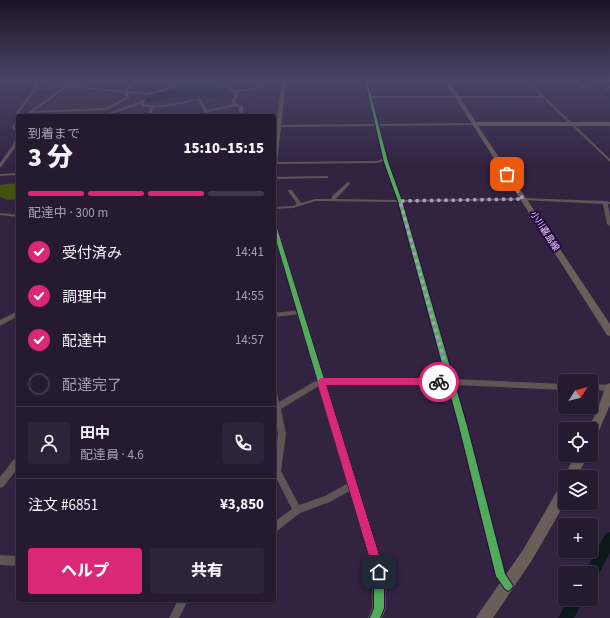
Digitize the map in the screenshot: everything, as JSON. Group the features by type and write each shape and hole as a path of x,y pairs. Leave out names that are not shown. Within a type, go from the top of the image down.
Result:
{"main road":[{"name":"小川嘉島線","path":"464,109 610,332"},
{"path":"474,124 610,124"},
{"path":"598,422 610,388"},
{"path":"484,618 508,586 558,501"}],"street":[{"path":"28,114 34,109"},
{"path":"30,112 109,109"},
{"path":"109,114 123,109"},
{"path":"206,111 217,109"},
{"path":"276,136 279,109"},
{"path":"374,109 385,157 400,201 450,382 501,576 508,586"},
{"path":"556,109 610,161"},
{"path":"277,123 377,125 474,124"},
{"path":"0,166 16,145"},
{"path":"276,163 377,162 383,160 385,157"},
{"path":"0,175 16,174"},
{"path":"276,178 328,177"},
{"path":"333,200 348,183"},
{"path":"290,190 300,204"},
{"path":"276,208 293,207 315,200 400,201 523,199 607,202 609,224"},
{"path":"1,216 16,216"},
{"path":"276,231 379,572 379,608 376,618"},
{"path":"276,315 300,312"},
{"path":"0,323 16,314"},
{"path":"297,510 277,471 282,434 276,408 321,382 450,382 558,387"},
{"path":"598,387 610,388"},
{"path":"0,484 16,464"},
{"path":"276,526 297,510 327,498 352,485"},
{"path":"0,560 16,561"},
{"path":"174,618 182,602"}],"green space":[{"path":"16,183 16,199 8,200 0,197 0,185"}],"waterway":[{"path":"595,566 610,539"},
{"path":"566,618 573,606"}],"cycle path":[{"path":"373,109 386,162 400,201 463,426 501,576 508,586"},
{"path":"276,232 379,572 379,608 375,618"}],"way so far":[{"path":"439,382 450,382 400,201 523,199 507,174"}],"route":[{"path":"379,572 321,382 439,382"}]}
